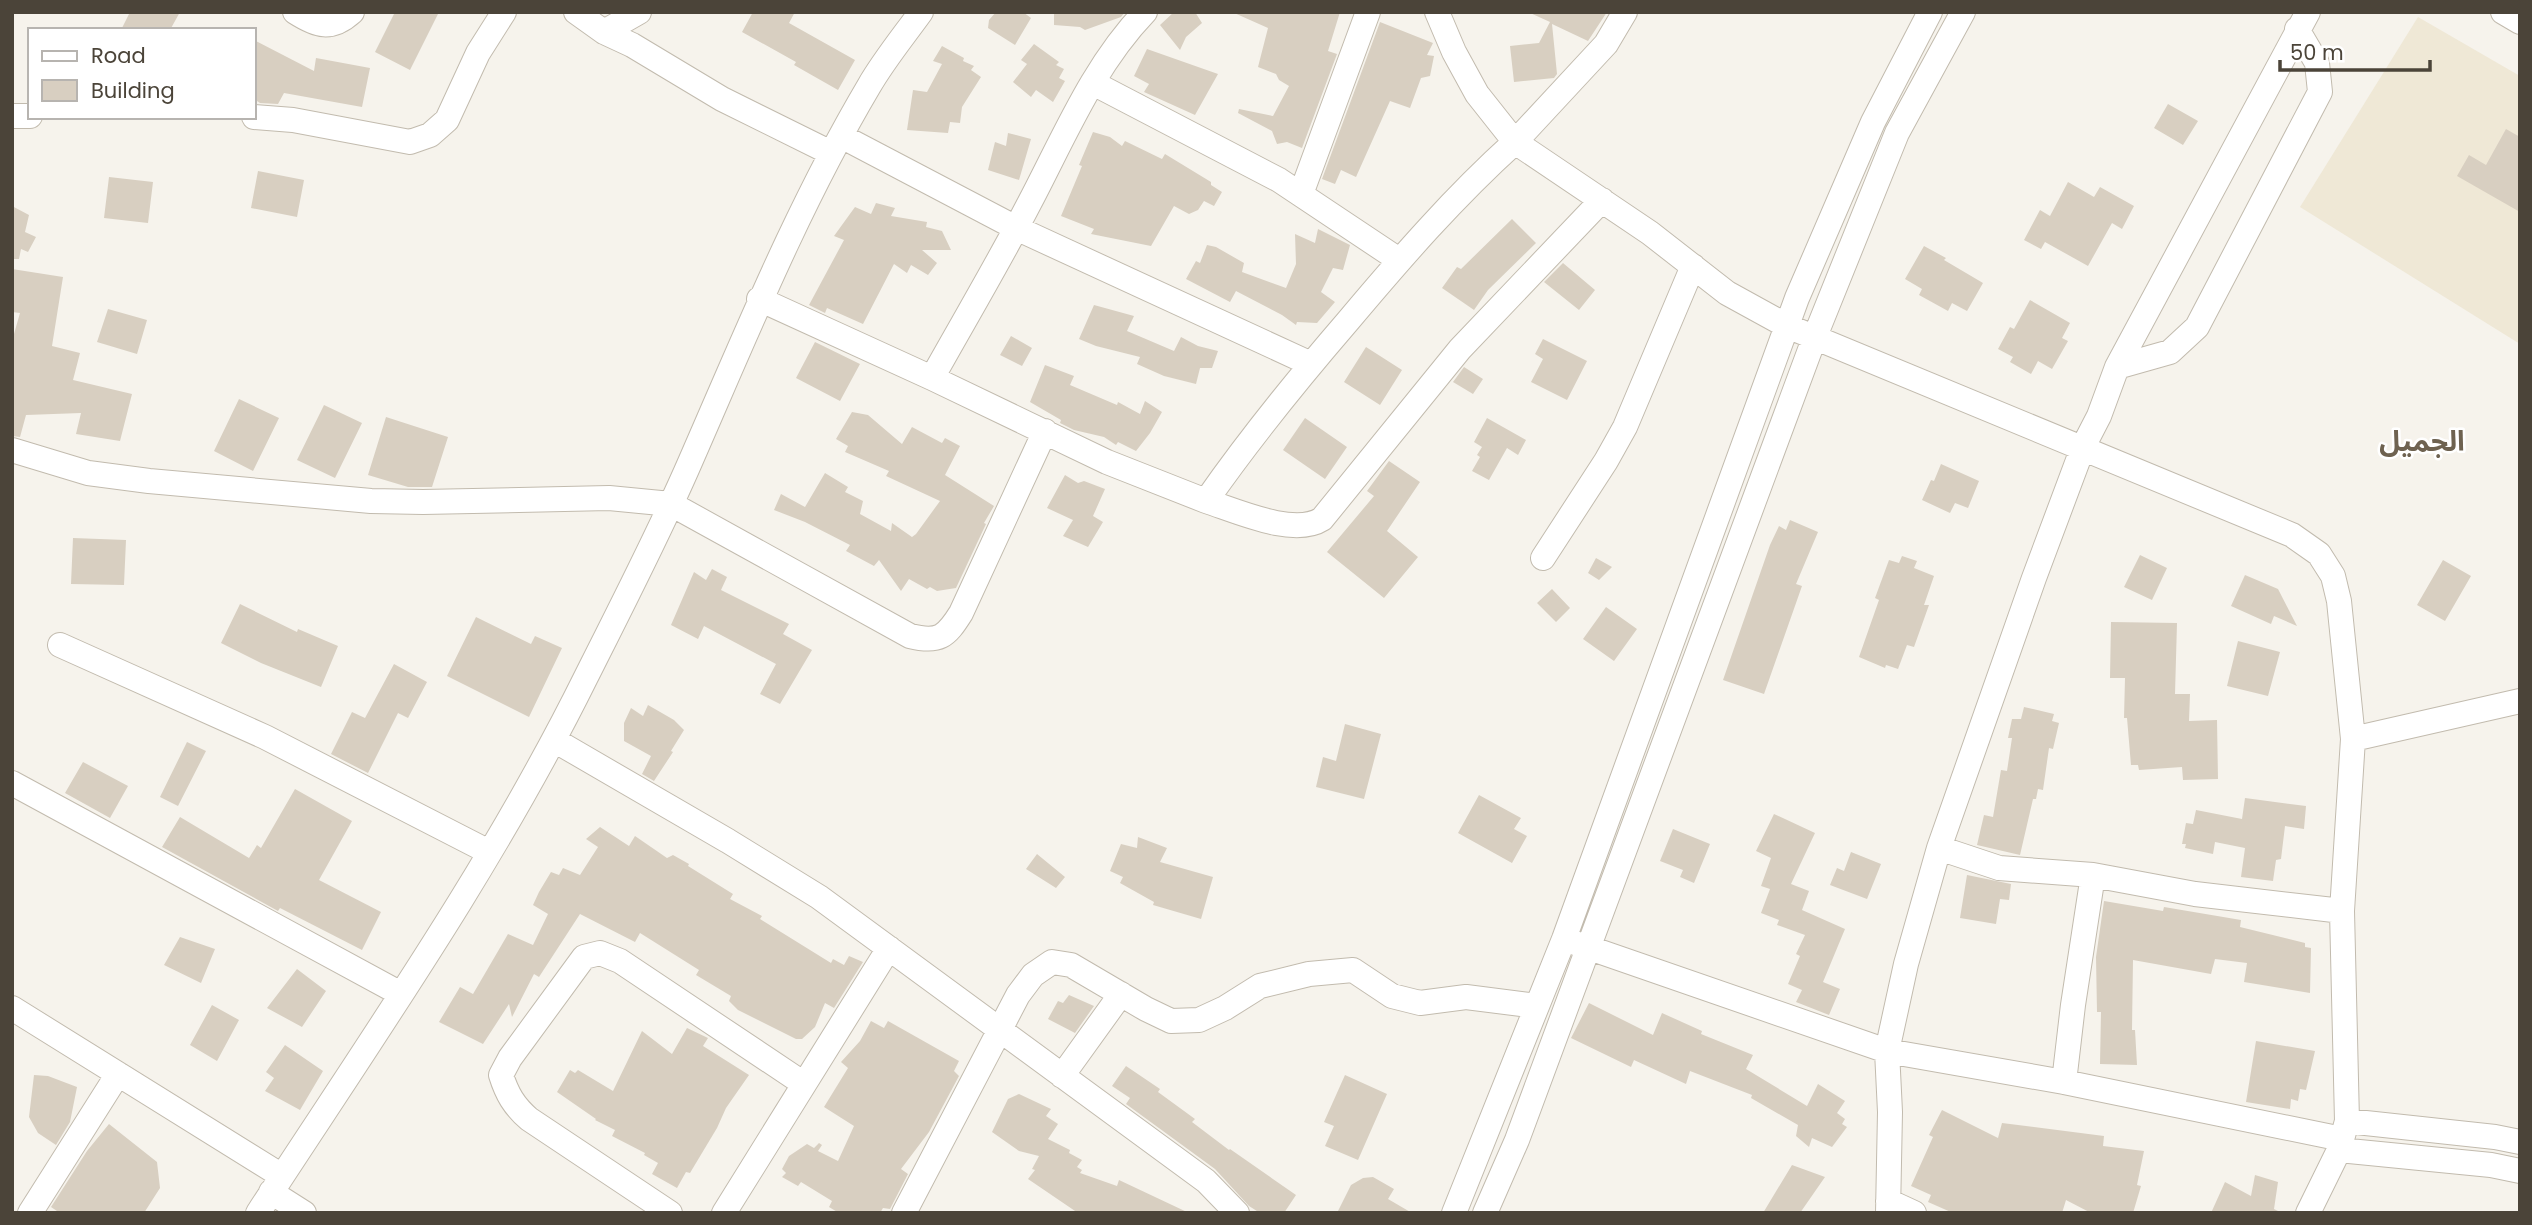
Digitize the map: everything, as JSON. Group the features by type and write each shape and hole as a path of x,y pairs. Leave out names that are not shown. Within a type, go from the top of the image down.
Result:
{"street":[{"path":"295,12 305,19 325,26 341,22 352,12"},
{"path":"256,117 293,120 410,142 430,135 447,120 478,53 504,12"},
{"path":"576,12 604,32 632,45 722,99 836,145 1311,364"},
{"path":"604,32 639,12"},
{"path":"270,1194 401,994 489,852 554,740 671,504 759,299 836,145 872,82 920,12"},
{"path":"932,378 1093,83 1121,40 1145,12"},
{"path":"1301,194 1368,12"},
{"path":"1437,12 1454,52 1477,94 1515,142 1650,233 1727,293 1814,339 2083,447 2292,535 2319,554 2333,576 2339,601 2353,739 2342,911 2343,1137 2308,1213"},
{"path":"1206,501 1234,461 1311,364 1399,260 1465,188 1515,142 1606,44 1625,12"},
{"path":"1454,1213 1564,939 1787,326 1873,122 1930,12"},
{"path":"1485,1213 1517,1140 1590,948 1814,339 1897,132 1963,12"},
{"path":"2503,12 2520,22"},
{"path":"1914,1213 1888,1207 1890,1112 1886,1051 1906,964 1939,848 2034,578 2083,447 2099,416 2117,367 2303,21"},
{"path":"2117,367 2170,352 2180,345 2197,327 2228,272 2320,92 2317,63 2303,21"},
{"path":"1093,83 1229,152 1301,194 1399,260"},
{"path":"759,299 1107,462 1206,501 1298,526 1314,524 1322,519 1460,349 1602,200"},
{"path":"1543,558 1625,427 1693,266"},
{"path":"12,450 88,473 357,499 423,502 608,498 671,504 910,636 928,641 941,636 953,626 961,612 1045,431"},
{"path":"60,645 265,737 489,852"},
{"path":"2353,739 2520,701"},
{"path":"554,740 819,897 1206,1181 1237,1213"},
{"path":"12,783 401,994"},
{"path":"1939,848 1999,868 2094,875 2194,894 2342,911"},
{"path":"2064,1082 2073,1005 2094,875"},
{"path":"1564,939 1886,1051 2064,1082 2520,1171"},
{"path":"724,1213 889,948"},
{"path":"670,1213 529,1119 514,1105 506,1090 501,1075 510,1058 584,957 600,953 620,961 804,1084"},
{"path":"904,1213 998,1030 1033,975 1052,962 1071,965 1171,1021 1199,1020 1225,1008 1260,986 1310,974 1353,970 1392,996 1420,1003 1466,997 1537,1006"},
{"path":"1062,1076 1121,994"},
{"path":"12,1009 118,1074 270,1194 304,1213"},
{"path":"30,1213 118,1074"},
{"path":"2343,1137 2495,1137 2520,1142"}],"shaded area":[{"path":"2418,17 2520,76 2520,344 2300,207"}],"building":[{"path":"130,12 180,12 171,28 122,28"},
{"path":"395,12 439,12 410,70 375,52"},
{"path":"753,12 795,12 789,23 855,60 838,90 794,65 796,62 742,32"},
{"path":"996,12 1023,12 1031,18 1015,45 988,28 989,20"},
{"path":"1054,12 1125,12 1121,17 1085,30 1080,27 1054,25"},
{"path":"1174,12 1195,12 1202,23 1186,37 1180,50 1160,25"},
{"path":"1232,12 1340,12 1328,51 1337,54 1302,148 1287,142 1277,144 1272,131 1238,113 1239,109 1273,116 1289,86 1279,80 1276,74 1258,67 1268,28"},
{"path":"1528,12 1607,12 1588,41 1552,24 1557,74 1554,78 1514,82 1510,46 1539,43 1550,22"},
{"path":"1380,22 1433,43 1427,55 1434,56 1430,76 1421,78 1410,108 1390,101 1356,177 1341,170 1335,184 1322,179"},
{"path":"256,41 314,71 316,58 370,68 362,107 284,93 278,104 256,100"},
{"path":"1034,44 1059,62 1056,65 1064,69 1059,78 1065,81 1053,102 1036,90 1031,97 1013,82 1027,64 1021,60"},
{"path":"942,46 964,58 963,61 974,66 971,70 981,77 962,107 960,123 950,122 948,133 907,130 913,90 927,92 942,64 933,61"},
{"path":"1147,49 1218,74 1195,115 1144,92 1149,84 1134,76"},
{"path":"2168,104 2198,121 2183,145 2154,128"},
{"path":"2506,129 2520,137 2520,212 2457,176 2469,155 2486,165"},
{"path":"1093,132 1110,137 1122,146 1125,141 1162,159 1165,154 1211,182 1211,185 1222,192 1214,206 1204,201 1198,210 1189,214 1174,206 1151,246 1091,234 1094,229 1061,216"},
{"path":"1008,133 1031,139 1019,180 988,170 995,142 1006,146"},
{"path":"258,171 304,180 297,217 251,208"},
{"path":"109,177 153,182 148,223 104,218"},
{"path":"2068,182 2094,197 2100,187 2134,206 2122,229 2112,223 2088,266 2045,242 2041,249 2024,240 2040,210 2050,216"},
{"path":"876,203 895,208 891,216 927,222 926,227 942,231 951,250 922,250 937,263 928,275 911,265 907,273 894,264 863,324 827,308 825,313 809,305 844,240 834,236 855,207 871,214"},
{"path":"12,206 29,215 25,232 36,237 28,252 21,249 19,259 12,259"},
{"path":"1512,219 1536,243 1488,290 1474,310 1442,288 1457,267 1461,269"},
{"path":"1318,229 1350,245 1343,270 1333,268 1321,292 1335,302 1317,323 1297,322 1296,325 1236,291 1230,302 1186,279 1196,261 1200,263 1207,245 1216,247 1244,263 1242,272 1286,288 1296,264 1295,234 1315,243"},
{"path":"1924,246 1983,283 1967,311 1952,303 1948,311 1919,295 1922,289 1905,279"},
{"path":"1563,263 1595,290 1579,310 1544,282"},
{"path":"12,269 63,277 52,346 80,353 73,380 132,394 120,441 76,434 81,413 26,415 20,437 12,436 12,341 20,313 12,312"},
{"path":"2030,300 2070,323 2062,338 2068,341 2052,369 2038,361 2031,374 2010,362 2013,357 1998,349 2010,327 2014,329"},
{"path":"1094,305 1134,316 1127,331 1174,351 1181,337 1198,346 1218,351 1212,368 1200,368 1196,384 1164,376 1137,364 1140,357 1079,339"},
{"path":"108,309 147,320 137,354 97,342"},
{"path":"1011,336 1032,348 1022,366 1000,355"},
{"path":"1543,339 1587,361 1567,400 1531,382 1543,359 1535,354"},
{"path":"815,342 860,364 840,401 796,378"},
{"path":"1366,347 1402,370 1380,405 1344,382"},
{"path":"1045,365 1074,376 1070,385 1117,405 1118,402 1140,414 1145,401 1162,412 1136,451 1118,442 1116,445 1104,437 1074,430 1030,402"},
{"path":"1464,367 1483,379 1473,394 1453,382"},
{"path":"239,399 279,418 253,471 214,451"},
{"path":"324,405 362,423 335,478 297,460"},
{"path":"852,412 868,415 902,444 912,427 942,443 945,438 960,446 945,475 994,506 956,588 937,591 930,587 927,589 909,579 901,591 879,560 874,566 846,551 850,545 774,510 781,494 805,507 825,473 848,487 845,492 863,501 860,514 891,531 892,523 912,537 916,534 940,501 886,476 889,471 845,452 848,446 836,439"},
{"path":"386,417 448,437 432,487 408,487 368,475"},
{"path":"1305,418 1347,447 1325,479 1283,450"},
{"path":"1487,418 1526,440 1518,455 1507,448 1489,480 1472,471 1482,447 1474,442"},
{"path":"1389,461 1420,482 1387,531 1418,557 1384,598 1327,552 1374,496 1367,491"},
{"path":"1941,464 1979,481 1968,508 1955,503 1950,513 1922,500"},
{"path":"1065,475 1078,483 1084,481 1105,489 1093,516 1103,522 1088,547 1063,536 1073,520 1047,508"},
{"path":"1790,520 1818,532 1796,584 1802,586 1764,694 1723,680 1770,545 1779,526 1786,530"},
{"path":"73,538 126,540 124,585 71,584"},
{"path":"2140,555 2167,568 2152,600 2124,587"},
{"path":"1902,556 1917,561 1914,568 1934,576 1924,605 1929,605 1914,647 1907,645 1898,669 1886,665 1885,668 1859,657 1879,600 1875,598 1889,560 1899,563"},
{"path":"1596,558 1612,567 1599,580 1588,573"},
{"path":"2443,560 2471,576 2445,621 2417,605"},
{"path":"712,569 727,577 721,590 789,624 783,634 812,650 780,704 760,694 776,664 704,626 698,639 671,625 694,572 706,580"},
{"path":"2245,575 2278,589 2297,626 2274,616 2271,624 2231,606"},
{"path":"1552,589 1570,608 1556,622 1537,603"},
{"path":"240,604 297,632 298,629 338,646 321,687 261,663 221,643"},
{"path":"1606,607 1637,629 1614,661 1583,639"},
{"path":"476,617 531,644 535,636 562,648 529,717 447,676"},
{"path":"2111,622 2177,623 2175,694 2190,694 2189,721 2217,720 2218,779 2183,780 2182,767 2139,770 2138,765 2131,765 2127,718 2124,718 2125,678 2110,678"},
{"path":"2238,641 2280,652 2268,696 2227,686"},
{"path":"394,664 427,682 408,718 398,713 368,773 331,754 352,712 365,718"},
{"path":"648,705 674,720 684,730 654,781 642,774 651,756 624,741 624,723 631,708 643,716"},
{"path":"2024,707 2054,714 2052,721 2059,723 2053,749 2049,748 2043,790 2038,789 2036,799 2033,799 2020,855 1977,845 1984,815 1993,817 2001,770 2007,771 2012,738 2008,738 2012,719 2021,719"},
{"path":"1345,724 1381,734 1364,799 1316,787 1323,757 1336,761"},
{"path":"187,742 206,751 178,806 160,797"},
{"path":"83,762 128,786 110,818 65,793"},
{"path":"295,789 352,821 319,880 381,912 362,950 280,908 278,911 162,847 180,817 249,858 257,845 261,848"},
{"path":"1479,795 1521,818 1514,829 1527,836 1512,863 1458,833"},
{"path":"2245,798 2306,806 2304,829 2285,826 2281,859 2276,860 2273,881 2241,877 2245,848 2215,842 2213,854 2185,848 2186,844 2182,844 2186,823 2193,824 2196,810 2242,819"},
{"path":"1774,814 1815,833 1791,884 1809,891 1802,910 1845,929 1823,982 1840,989 1829,1015 1796,1002 1802,990 1788,984 1800,956 1796,954 1805,935 1777,925 1779,920 1761,913 1770,889 1761,886 1771,858 1756,851"},
{"path":"600,827 629,846 635,836 667,858 673,855 689,864 688,866 733,894 730,899 762,916 760,919 831,963 833,959 844,965 849,956 863,962 834,1008 825,1003 815,1027 802,1039 796,1039 738,1010 729,1001 731,996 696,975 699,970 640,933 635,942 580,914 539,977 534,974 512,1017 509,1004 483,1044 439,1022 460,987 473,994 508,934 533,945 548,914 533,905 539,892 551,872 559,875 563,868 580,875 598,847 586,839"},
{"path":"1673,829 1710,844 1694,883 1680,877 1683,870 1660,861"},
{"path":"1138,837 1167,848 1160,862 1213,877 1201,919 1153,905 1154,902 1120,883 1123,877 1110,871 1121,844 1137,848"},
{"path":"1851,852 1881,864 1867,899 1830,885 1837,868 1844,871"},
{"path":"1037,854 1065,877 1056,888 1026,869"},
{"path":"1967,875 2011,884 2009,900 2000,899 1996,924 1960,918"},
{"path":"2104,901 2163,911 2164,907 2241,920 2240,927 2305,943 2305,947 2311,948 2310,993 2244,982 2247,963 2215,959 2211,974 2133,960 2132,1030 2135,1030 2137,1065 2100,1064 2101,1012 2097,1012 2096,957"},
{"path":"180,937 215,949 201,983 164,965"},
{"path":"297,969 326,991 302,1027 267,1008"},
{"path":"1069,995 1094,1006 1075,1033 1048,1019 1058,1001 1063,1003"},
{"path":"1589,1003 1653,1035 1662,1013 1702,1031 1701,1034 1753,1055 1746,1069 1807,1106 1818,1084 1845,1101 1837,1113 1845,1119 1842,1124 1847,1127 1832,1147 1812,1138 1809,1147 1796,1136 1798,1125 1751,1098 1752,1095 1690,1071 1686,1084 1634,1060 1631,1067 1571,1038"},
{"path":"212,1005 239,1020 217,1061 190,1045"},
{"path":"871,1021 884,1028 888,1021 959,1061 954,1071 959,1076 929,1132 901,1169 908,1174 890,1209 883,1208 880,1213 839,1213 829,1207 832,1201 801,1182 798,1186 782,1177 786,1173 782,1169 789,1156 807,1144 814,1148 819,1143 822,1145 818,1151 838,1161 854,1126 824,1107 848,1068 841,1062 860,1041"},
{"path":"687,1028 708,1038 703,1046 749,1075 726,1108 690,1173 686,1172 677,1188 652,1174 658,1163 612,1136 615,1130 595,1120 557,1092 570,1070 575,1073 578,1070 613,1091 642,1031 672,1054"},
{"path":"2256,1041 2315,1051 2306,1090 2300,1089 2298,1101 2291,1099 2290,1109 2246,1102"},
{"path":"285,1045 323,1071 300,1110 265,1091 274,1078 266,1072"},
{"path":"1126,1066 1160,1089 1158,1092 1195,1119 1192,1122 1296,1195 1284,1213 1260,1213 1249,1206 1215,1169 1126,1104 1130,1098 1112,1086"},
{"path":"34,1075 48,1076 77,1087 70,1122 56,1145 38,1133 29,1117"},
{"path":"1345,1075 1387,1094 1358,1160 1325,1146 1334,1126 1324,1122"},
{"path":"1019,1094 1051,1109 1046,1116 1058,1124 1048,1139 1070,1150 1069,1153 1082,1160 1077,1167 1082,1170 1080,1173 1117,1186 1119,1180 1189,1213 1078,1213 1028,1179 1035,1170 1032,1169 1039,1156 1019,1151 992,1132 1008,1099"},
{"path":"1942,1110 1998,1138 2002,1123 2104,1136 2103,1146 2144,1151 2137,1185 2141,1186 2133,1213 2091,1213 2066,1200 2062,1213 1953,1213 1928,1202 1931,1195 1911,1186 1933,1137 1929,1135"},
{"path":"109,1124 157,1162 160,1188 144,1213 60,1213 51,1207 87,1151"},
{"path":"1792,1165 1825,1177 1800,1213 1763,1213"},
{"path":"2255,1175 2278,1182 2274,1209 2282,1213 2211,1213 2225,1182 2251,1196"},
{"path":"1373,1177 1394,1189 1388,1199 1412,1213 1337,1213 1351,1185 1363,1178"}],"district":[{"name":"الجميل","path":"2422,441"}]}
